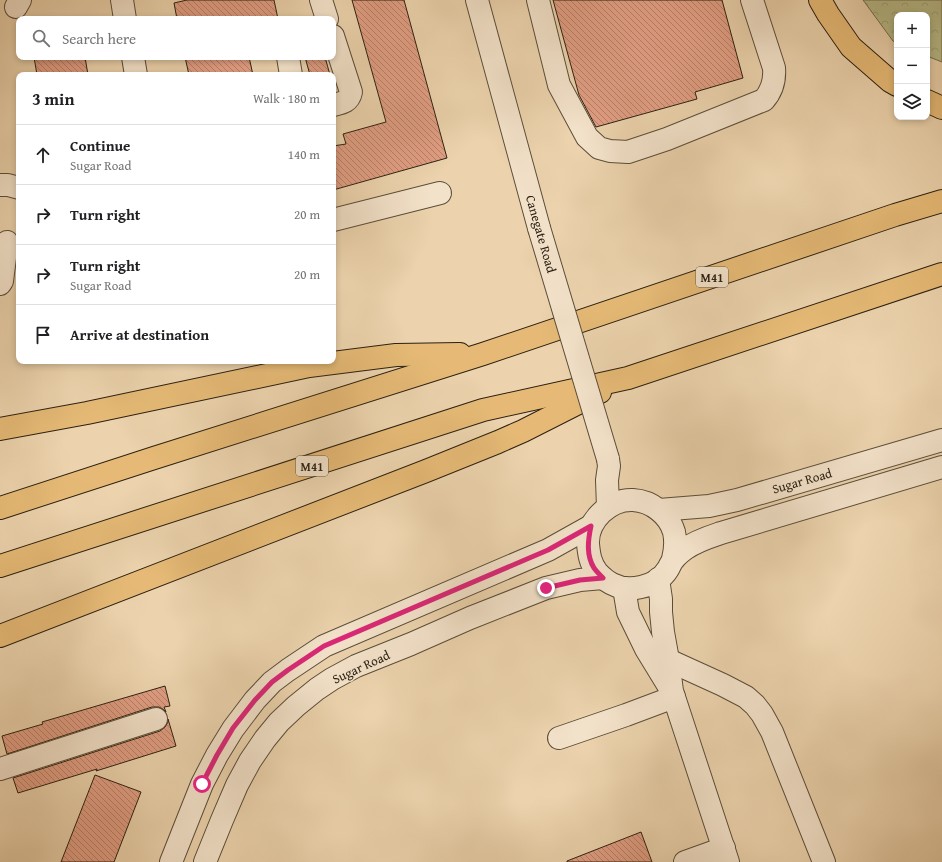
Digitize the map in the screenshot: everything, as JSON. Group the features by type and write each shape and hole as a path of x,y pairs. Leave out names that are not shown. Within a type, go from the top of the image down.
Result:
{"highway":[{"path":"820,0 851,47 895,84"},
{"path":"930,102 942,108"},
{"name":"M41","path":"0,508 483,354 880,220 942,201"},
{"name":"M41","path":"0,566 483,410 628,378 942,274"},
{"path":"336,363 396,355 483,354"},
{"path":"0,429 87,413 309,366 325,364"},
{"path":"0,636 498,442 524,431 628,378"}],"street":[{"path":"122,0 125,16"},
{"path":"321,0 326,16"},
{"name":"Canegate Road","path":"477,0 539,228 609,463 634,500"},
{"path":"538,0 559,85 587,137 599,148 610,151 628,152 667,139 764,100 769,95 772,88 774,68 752,0"},
{"path":"336,45 351,92 350,97 347,100 336,104"},
{"path":"134,60 136,72"},
{"path":"288,60 290,72"},
{"path":"0,185 16,187"},
{"path":"336,219 440,193"},
{"path":"0,284 2,281 9,241"},
{"name":"Sugar Road","path":"659,510 709,506 737,500 942,440"},
{"name":"Canegate Road","path":"608,508 607,480 609,463"},
{"name":"Sugar Road","path":"673,559 694,543 721,532 942,467"},
{"path":"634,500 647,503 659,510 668,520 674,532 675,546 673,559 667,571 658,580 642,587 624,588 603,578 594,567 588,554 588,540 591,526 598,516 608,508 620,502 634,500"},
{"path":"171,862 202,784 221,748 233,728 255,700 272,682 324,646 548,550 591,526"},
{"name":"Sugar Road","path":"205,862 237,785 250,761 279,722 296,706 322,686 356,666 546,588 580,580 603,578"},
{"path":"658,580 661,599 662,632 675,700 726,855 685,862"},
{"path":"624,588 628,612 646,649 675,700"},
{"path":"668,660 746,697 762,714 772,732 824,862"},
{"path":"562,744 630,729 675,700"},
{"path":"0,769 156,719"}],"green space":[{"path":"863,0 942,0 942,62 930,57 930,12 894,12 893,41"}],"building":[{"path":"187,0 274,0 277,16 176,16 174,3"},
{"path":"352,0 404,0 447,158 336,189 336,146 346,144 343,134 386,122"},
{"path":"553,0 722,0 743,78 695,92 697,99 596,127 579,95"},
{"path":"34,60 86,60 88,72 36,72"},
{"path":"186,60 250,60 252,72 188,72"},
{"path":"306,60 326,60 329,72 309,72"},
{"path":"165,686 170,706 164,707 166,712 159,707 152,707 7,754 2,736 43,724 42,722"},
{"path":"168,719 176,746 18,793 13,778 160,731 165,727"},
{"path":"95,775 141,792 114,862 61,862"},
{"path":"641,832 652,862 567,862 567,861"}],"route":[{"path":"202,784 233,728 255,700 272,682 324,646 548,550 591,526 588,540 588,554 594,567 603,578 580,580 546,588"}]}
